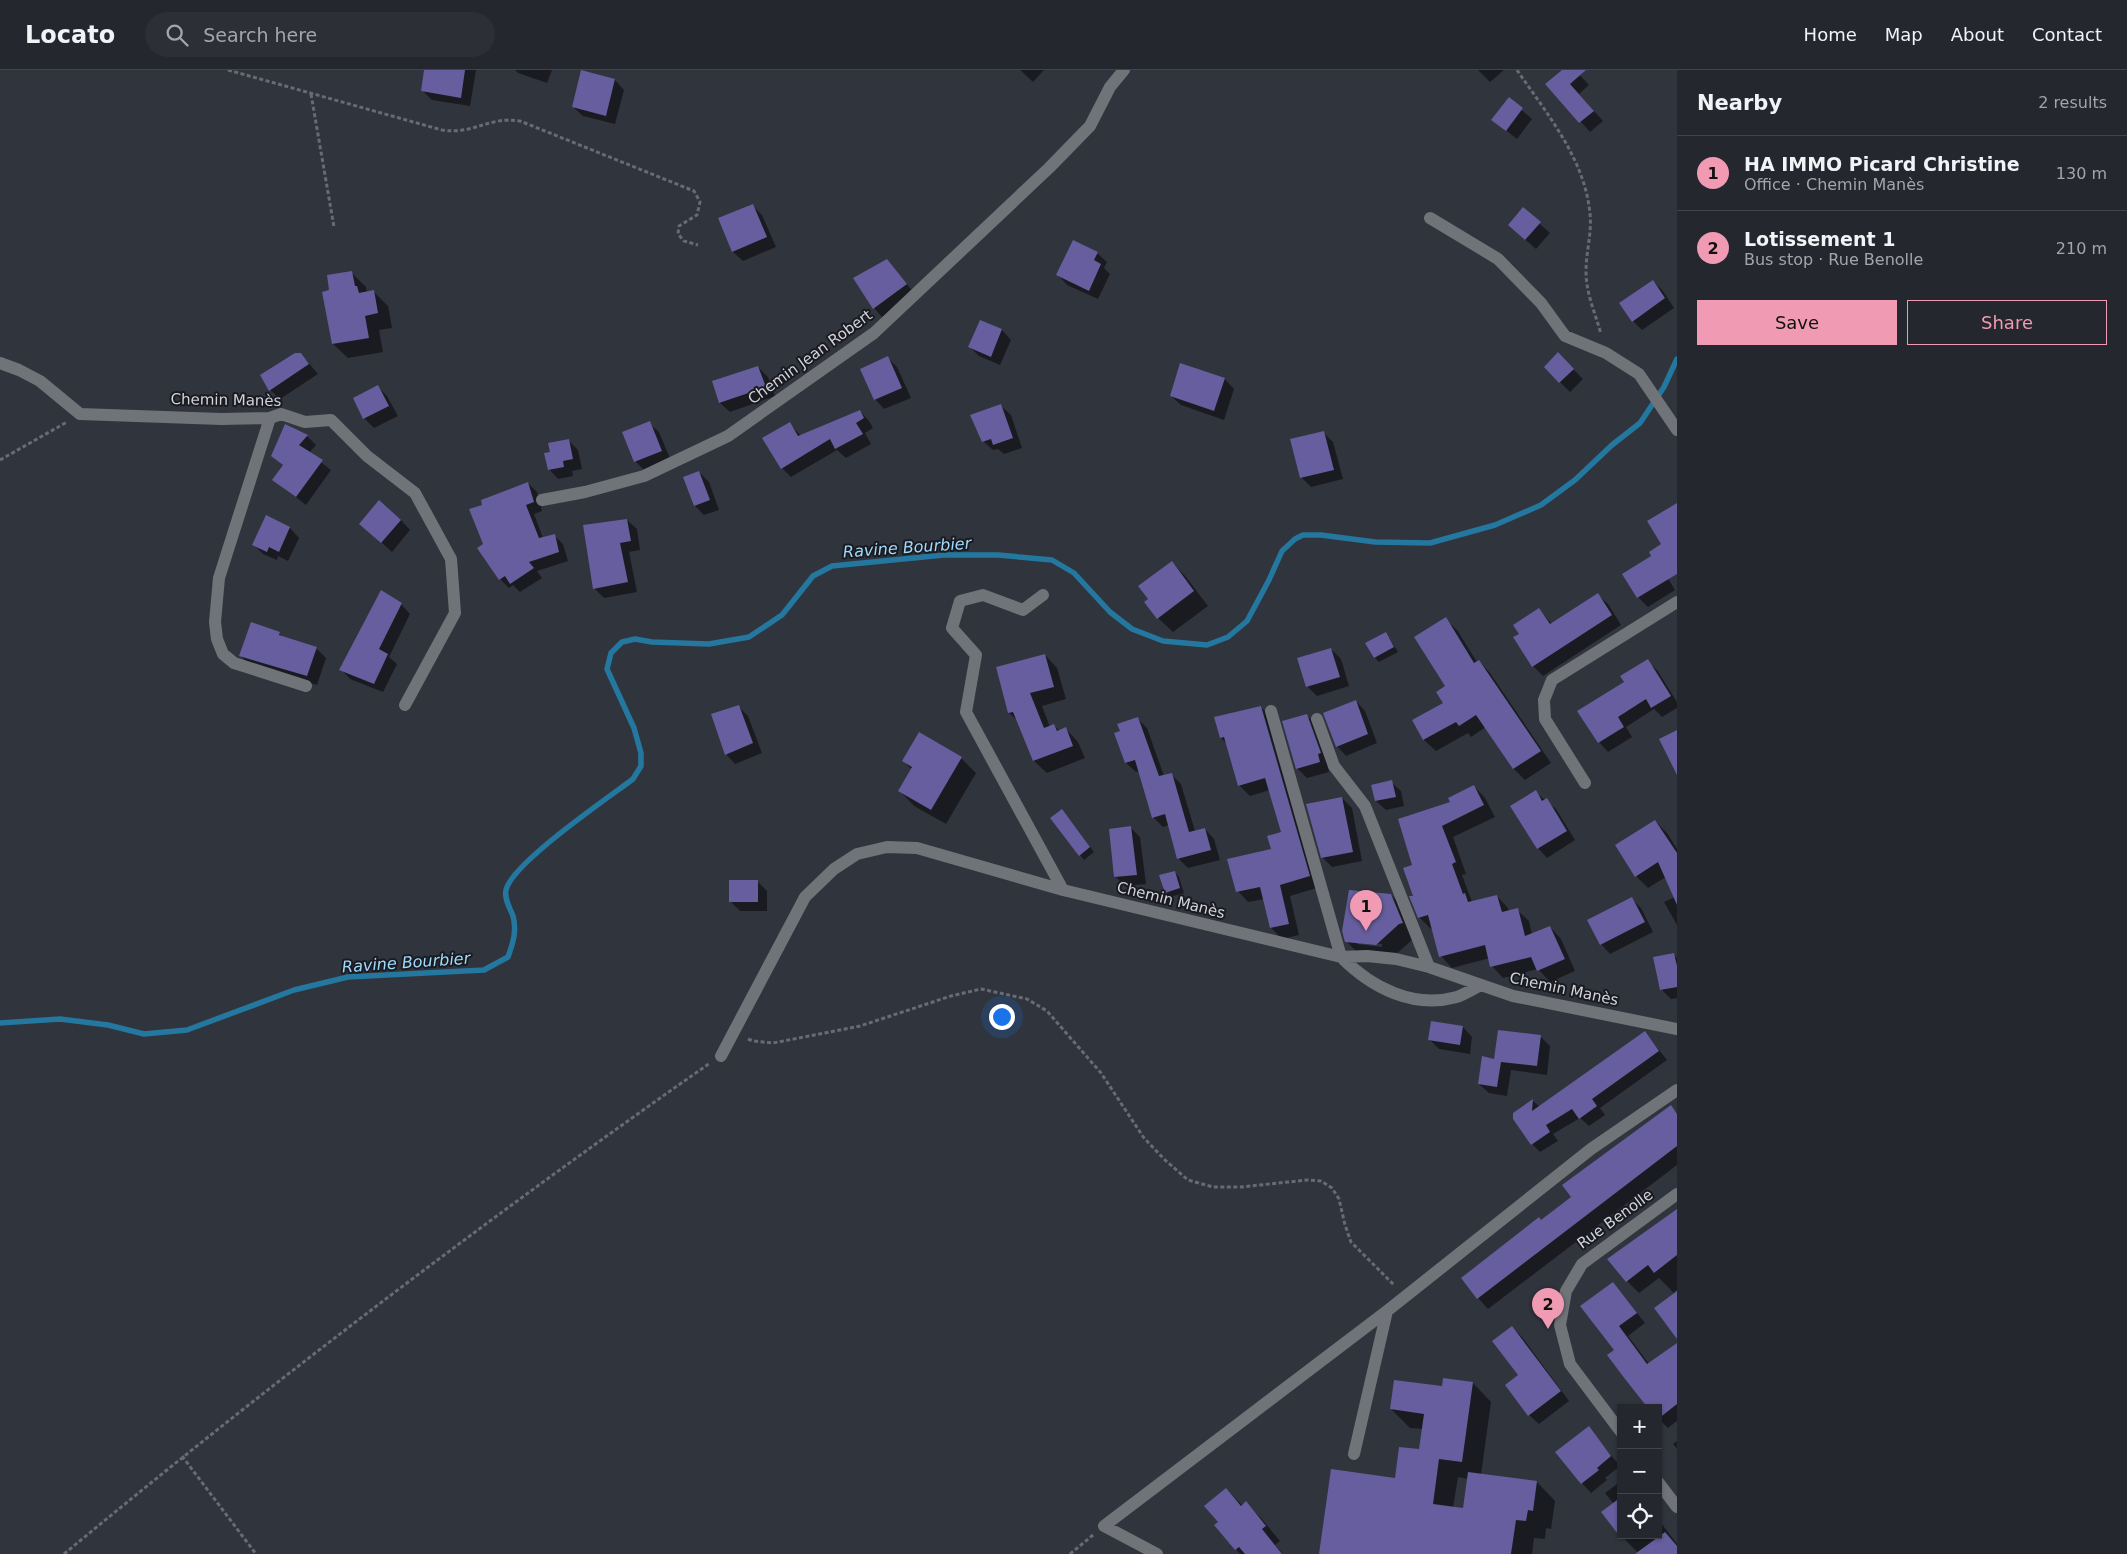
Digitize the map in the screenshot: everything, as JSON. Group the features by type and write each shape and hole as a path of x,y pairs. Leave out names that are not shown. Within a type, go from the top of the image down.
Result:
{"street":[{"name":"Chemin Jean Robert","path":"542,500 585,492 644,476 728,436 874,333 1049,168 1090,126 1110,87 1124,70"},
{"path":"1430,218 1498,259 1541,303 1565,336 1606,354 1639,374 1677,430"},
{"path":"0,363 40,381 80,414"},
{"name":"Chemin Manès","path":"80,414 221,419 275,416 305,422 330,420 367,456 415,493 451,559 455,613 405,705"},
{"path":"275,416 219,578 216,601 217,638 223,654 234,663 306,686"},
{"path":"1043,595 1023,610 983,595 960,601 952,628 976,656 966,712 1063,890"},
{"path":"1585,783 1545,719 1544,700 1552,680 1677,602"},
{"path":"1271,711 1341,957 1367,980 1406,998 1440,1000 1459,996 1481,985"},
{"path":"1318,719 1334,766 1365,806 1429,967"},
{"name":"Chemin Manès","path":"721,1056 805,897 834,869 857,854 887,847 917,848 1063,890 1341,957 1367,956 1396,959 1429,967 1513,996 1677,1029"},
{"path":"1157,1554 1104,1526 1388,1311 1591,1150 1677,1090"},
{"name":"Rue Benolle","path":"1617,1427 1570,1364 1560,1325 1566,1291 1582,1264 1677,1194"},
{"path":"1354,1454 1388,1311"},
{"path":"1662,1487 1677,1507"}],"path":[{"path":"228,70 456,132 506,119 520,122 694,191 700,202 697,215 679,226 678,234 684,241 698,245"},
{"path":"1517,70 1567,143 1585,187 1590,215 1586,270 1588,291 1606,354"},
{"path":"311,94 334,227"},
{"path":"0,460 80,414"},
{"path":"734,1032 753,1041 773,1043 860,1026 951,996 981,989 1027,999 1047,1011 1101,1073 1144,1138 1188,1180 1213,1187 1241,1187 1307,1180 1321,1182 1332,1188 1339,1198 1344,1225 1351,1242 1406,1297"},
{"path":"64,1554 182,1456 432,1262 566,1163 721,1056"},
{"path":"182,1456 256,1554"},
{"path":"1070,1554 1104,1526"}],"building":[{"path":"424,70 465,70 461,98 421,91"},
{"path":"581,70 615,79 606,116 572,107"},
{"path":"1562,70 1586,70 1570,84 1594,111 1579,123 1545,84"},
{"path":"1509,97 1523,108 1506,131 1491,120"},
{"path":"753,204 767,237 732,252 718,218"},
{"path":"1523,207 1541,222 1525,240 1508,225"},
{"path":"1073,240 1098,252 1094,260 1101,264 1089,291 1056,275"},
{"path":"887,259 907,284 873,309 853,278"},
{"path":"352,271 355,286 357,286 359,293 374,290 378,313 365,316 369,338 332,344 322,292 329,290 327,275"},
{"path":"1653,280 1665,298 1632,322 1619,303"},
{"path":"980,320 1002,329 991,357 968,347"},
{"path":"1558,352 1574,369 1559,383 1544,367"},
{"path":"295,353 301,353 309,364 269,391 260,375"},
{"path":"888,356 902,388 874,400 860,369"},
{"path":"1180,363 1225,378 1214,411 1170,396"},
{"path":"758,366 766,387 719,403 712,381"},
{"path":"378,385 389,406 363,419 353,398"},
{"path":"1001,404 1013,438 993,445 991,439 982,442 970,415"},
{"path":"860,410 864,418 856,423 863,434 835,449 830,439 781,469 762,438 790,422 798,436"},
{"path":"650,421 662,451 634,462 622,432"},
{"path":"285,424 308,435 299,445 323,460 296,497 272,480 283,465 271,456"},
{"path":"1324,431 1334,470 1300,478 1290,439"},
{"path":"569,439 573,459 563,461 564,467 548,470 544,453 550,452 548,443"},
{"path":"699,471 710,500 694,506 683,477"},
{"path":"528,482 534,502 526,505 539,538 555,534 559,552 529,562 534,568 510,584 505,576 499,580 477,548 483,544 469,509 482,505 481,500"},
{"path":"379,500 401,520 381,543 359,524"},
{"path":"1677,503 1677,574 1637,598 1622,574 1651,556 1649,552 1661,544 1647,521"},
{"path":"266,515 290,527 279,552 269,547 267,552 252,545"},
{"path":"627,519 631,541 620,543 628,582 593,589 583,525"},
{"path":"1172,561 1194,591 1157,619 1144,602 1148,599 1138,586"},
{"path":"381,590 402,603 379,649 388,654 374,684 339,670"},
{"path":"1598,593 1612,615 1532,667 1513,637 1519,634 1513,625 1539,608 1550,624"},
{"path":"1446,617 1474,663 1479,660 1541,751 1513,769 1476,715 1459,726 1456,722 1423,740 1412,720 1443,703 1436,692 1445,686 1414,637"},
{"path":"251,622 280,632 279,635 317,647 307,676 239,656"},
{"path":"1386,632 1394,647 1374,658 1365,643"},
{"path":"1331,648 1340,677 1306,687 1297,658"},
{"path":"1045,654 1054,687 1030,693 1044,728 1054,724 1057,731 1066,727 1073,746 1033,761 1013,712 1008,713 996,667"},
{"path":"1648,659 1671,696 1651,708 1646,699 1618,717 1624,727 1598,743 1577,711 1624,682 1620,676"},
{"path":"1356,700 1368,734 1336,747 1323,713"},
{"path":"739,705 753,743 725,755 711,714"},
{"path":"1261,706 1310,876 1280,885 1289,924 1270,928 1260,887 1236,892 1227,859 1271,849 1267,836 1281,832 1265,778 1238,786 1224,737 1220,738 1214,717"},
{"path":"1307,714 1321,753 1318,754 1320,762 1296,769 1282,721"},
{"path":"1138,717 1159,776 1172,773 1189,832 1205,828 1211,850 1177,859 1165,814 1152,818 1135,760 1125,763 1114,733 1120,731 1117,724"},
{"path":"1677,730 1677,775 1659,739"},
{"path":"919,732 962,757 931,810 898,791 912,767 902,761"},
{"path":"1392,780 1396,797 1375,801 1371,785"},
{"path":"1474,785 1484,805 1442,826 1456,862 1452,864 1463,894 1465,893 1468,902 1497,895 1502,912 1518,908 1525,936 1550,926 1565,959 1537,971 1531,957 1490,967 1485,945 1439,957 1428,915 1418,918 1409,896 1413,896 1403,868 1412,865 1398,819 1450,802 1448,798"},
{"path":"1536,790 1542,801 1547,798 1567,831 1537,849 1510,806"},
{"path":"1342,797 1353,852 1321,858 1306,804"},
{"path":"1062,809 1090,847 1079,856 1050,818"},
{"path":"1655,820 1677,853 1677,905 1658,862 1635,877 1615,845"},
{"path":"1131,826 1137,875 1114,877 1109,829"},
{"path":"1175,871 1180,888 1165,893 1159,875"},
{"path":"729,880 758,880 758,902 729,902"},
{"path":"1349,890 1391,894 1403,923 1399,924 1376,945 1345,942 1342,931"},
{"path":"1632,897 1645,922 1600,945 1587,920"},
{"path":"1674,953 1677,966 1677,987 1660,990 1653,957"},
{"path":"1431,1021 1463,1026 1460,1045 1428,1040"},
{"path":"1498,1030 1541,1035 1537,1066 1501,1062 1497,1087 1478,1084 1482,1056 1494,1059"},
{"path":"1645,1031 1659,1051 1592,1099 1597,1106 1579,1119 1572,1109 1546,1125 1550,1132 1531,1145 1513,1119 1513,1113 1533,1099 1532,1111"},
{"path":"1671,1105 1677,1114 1677,1146 1477,1299 1461,1278 1539,1217 1541,1220 1571,1197 1562,1185"},
{"path":"1677,1209 1677,1255 1654,1273 1648,1265 1626,1282 1607,1259"},
{"path":"1613,1282 1637,1313 1619,1326 1647,1364 1677,1343 1677,1404 1662,1416 1662,1404 1645,1404 1607,1355 1614,1350 1580,1306"},
{"path":"1677,1291 1677,1339 1654,1308"},
{"path":"1512,1326 1561,1391 1528,1416 1505,1385 1518,1375 1492,1341"},
{"path":"1443,1378 1473,1382 1462,1462 1439,1459 1433,1504 1463,1508 1468,1472 1537,1481 1533,1511 1528,1510 1526,1521 1516,1520 1511,1554 1319,1554 1331,1469 1395,1478 1399,1447 1419,1449 1424,1414 1390,1409 1394,1380 1442,1386"},
{"path":"1589,1426 1611,1456 1597,1468 1599,1470 1581,1484 1555,1452"},
{"path":"1226,1488 1241,1506 1246,1501 1266,1526 1262,1529 1282,1554 1245,1554 1239,1547 1235,1550 1214,1525 1218,1522 1204,1506"},
{"path":"1617,1500 1617,1533 1601,1512"},
{"path":"1665,1532 1677,1546 1677,1554 1635,1554 1655,1539 1662,1539 1662,1534"}],"waterway":[{"name":"Ravine Bourbier","path":"0,1023 60,1019 108,1025 144,1034 187,1030 294,990 348,977 484,970 508,957 514,937 514,921 507,900 506,890 512,878 562,831 633,779 641,766 641,753 634,728 607,669 611,653 622,642 635,639 652,642 709,644 749,637 782,615 813,576 832,566 944,555 998,555 1052,560 1074,573 1110,612 1132,629 1163,641 1207,645 1228,637 1247,621 1282,551 1295,539 1303,535 1321,535 1375,542 1430,543 1495,525 1541,505 1575,480 1612,445 1640,423 1664,387 1677,359"}],"place":[{"name":"HA IMMO Picard Christine","path":"1366,931"},
{"name":"Lotissement 1","path":"1548,1329"}]}
